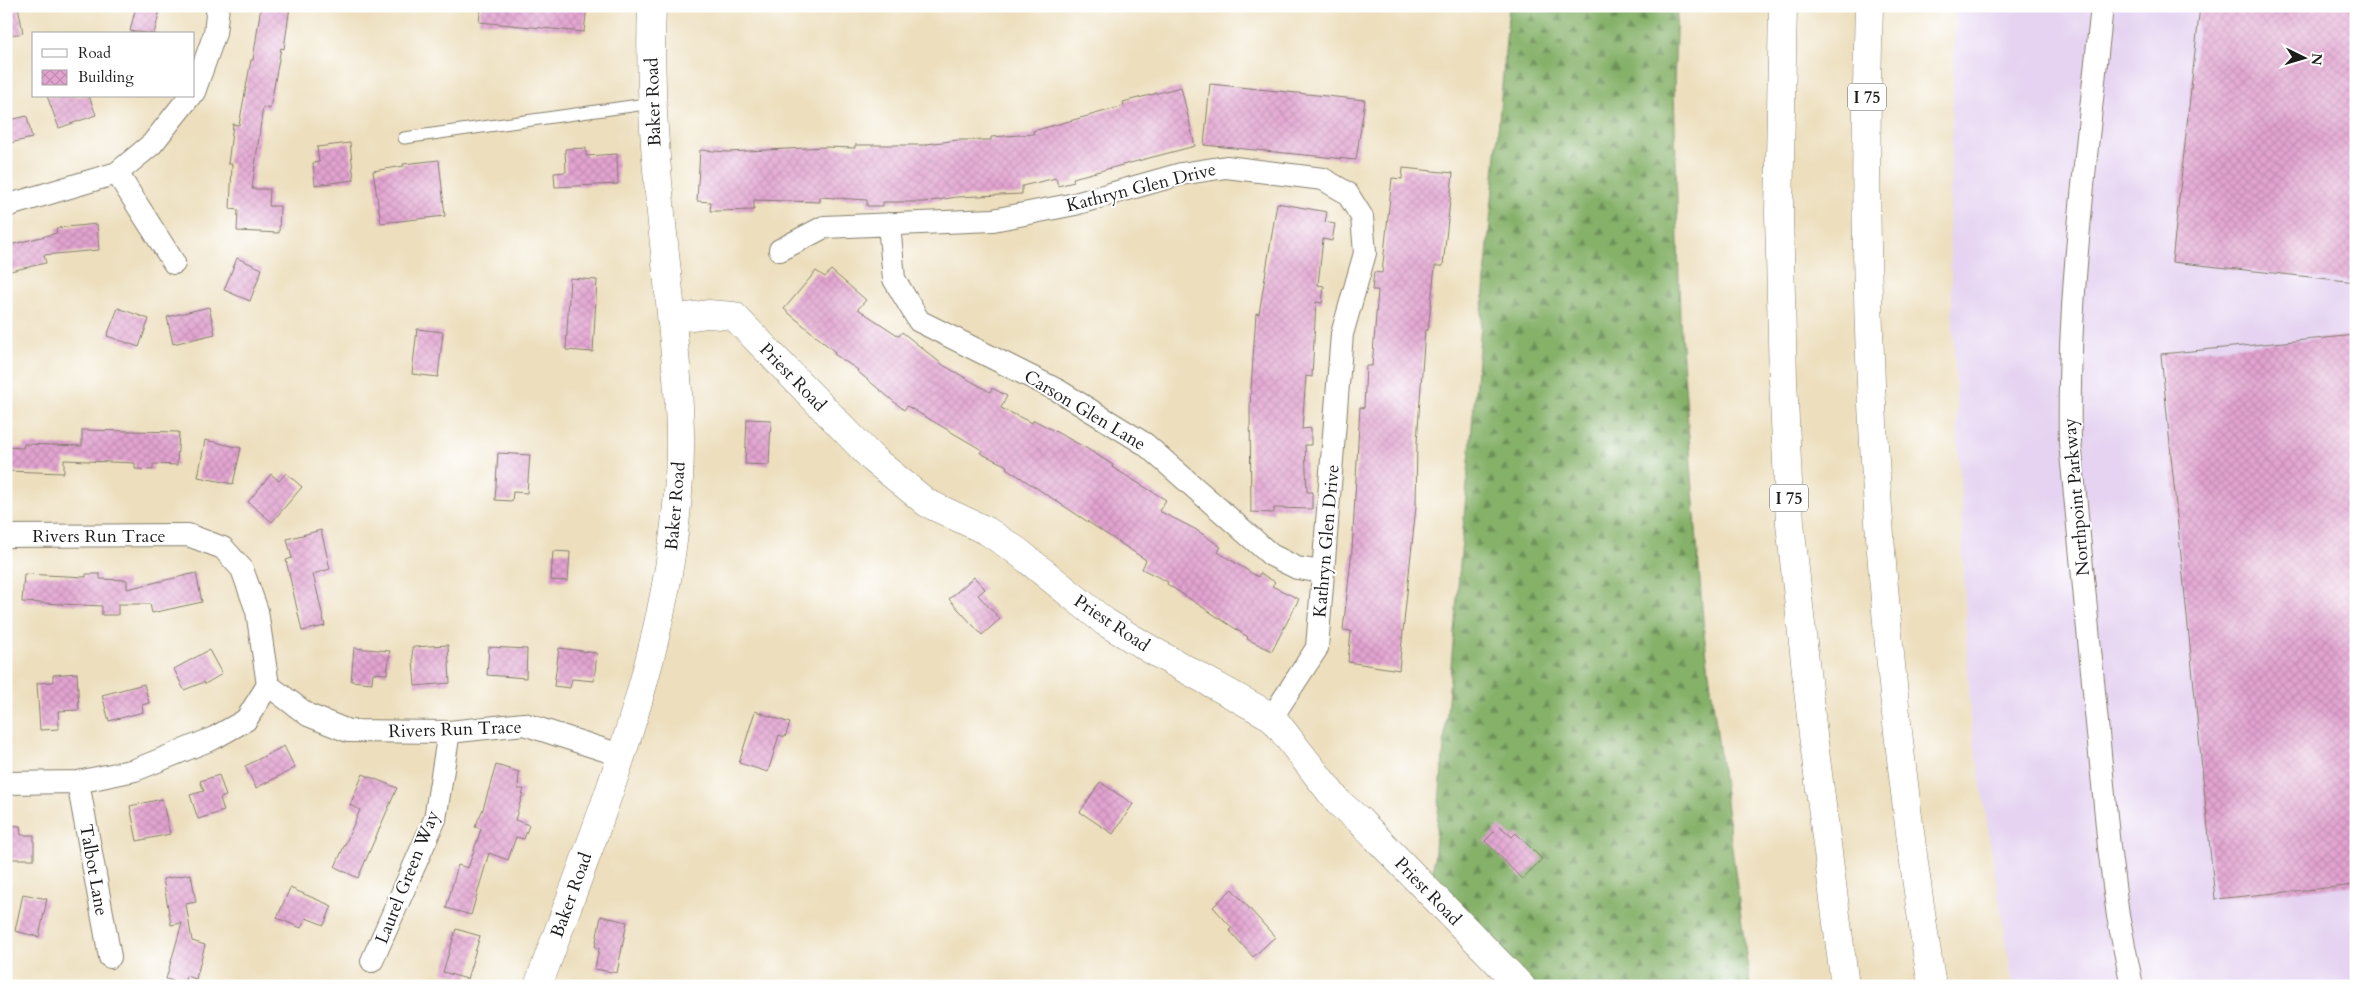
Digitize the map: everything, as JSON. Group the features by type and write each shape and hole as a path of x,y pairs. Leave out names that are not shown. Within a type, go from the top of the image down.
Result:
{"main road":[{"name":"Baker Road","path":"538,986 620,755 646,670 662,605 677,518 680,439 678,385 654,150 652,6"},
{"name":"I 75","path":"1783,6 1779,223 1783,380 1790,523 1813,735 1845,986"},
{"name":"I 75","path":"1869,6 1867,197 1869,325 1877,500 1883,587 1900,763 1911,851 1932,986"},
{"name":"Priest Road","path":"671,319 708,314 734,316 873,459 927,503 987,532 1017,550 1105,622 1152,651 1272,717 1338,802 1359,820 1521,986"}],"street":[{"path":"195,89 215,33 218,6"},
{"name":"Northpoint Parkway","path":"2102,6 2070,319 2068,376 2070,443 2109,847 2118,916 2132,986"},
{"path":"6,206 117,173 152,144 188,98"},
{"name":"Kathryn Glen Drive","path":"780,250 824,227 993,220 1074,204 1181,174 1226,167 1324,179 1347,194 1362,217 1365,253 1342,334 1317,648 1272,717"},
{"path":"117,173 174,263"},
{"name":"Carson Glen Lane","path":"889,224 894,279 919,321 1059,391 1145,444 1271,555 1297,568 1323,572"},
{"name":"Rivers Run Trace","path":"6,536 188,535 224,548 242,569 257,611 268,685 308,715 348,730 449,732 524,724 620,755"},
{"path":"6,784 78,782 136,770 214,738 246,720 268,685"},
{"name":"Laurel Green Way","path":"372,962 434,819 449,732"},
{"name":"Talbot Lane","path":"78,782 110,957"}],"lane":[{"path":"404,138 653,103"}],"shaded area":[{"path":"1955,6 2356,6 2356,986 2013,986 1970,716 1949,231"}],"green space":[{"path":"1509,6 1677,6 1674,85 1680,320 1704,633 1750,986 1519,986 1430,905"}],"building":[{"path":"6,6 18,6 23,33 6,36"},
{"path":"136,6 161,6 154,32 130,31"},
{"path":"261,6 290,6 284,49 281,48 270,109 263,107 252,189 270,189 269,206 280,206 279,233 237,231 238,210 230,209 232,164 228,164 233,124 239,125 251,60 253,60"},
{"path":"481,6 587,6 584,32 479,22"},
{"path":"2200,6 2356,6 2356,282 2172,262"},
{"path":"1210,84 1365,100 1356,160 1204,145"},
{"path":"1181,87 1195,146 1073,178 1074,182 1058,186 1056,178 1022,186 1022,194 957,197 924,202 883,202 883,206 867,206 867,200 820,197 820,202 754,200 754,210 710,211 711,202 697,201 700,150 728,152 825,147 855,148 855,145 927,145 958,140 991,140 991,137 1034,134 1033,131 1124,106 1123,102"},
{"path":"48,98 90,98 96,115 59,128"},
{"path":"27,116 32,138 6,144 6,121"},
{"path":"350,143 354,180 315,185 313,163 319,162 317,147"},
{"path":"586,148 586,156 617,154 618,184 555,187 554,173 566,172 565,149"},
{"path":"439,160 445,216 381,223 373,171 404,166 403,164"},
{"path":"1403,168 1453,173 1443,266 1435,266 1428,330 1425,330 1417,442 1416,506 1399,670 1348,662 1351,631 1343,630 1352,550 1360,407 1364,408 1366,366 1372,366 1378,290 1372,290 1374,272 1382,273 1392,178 1402,179"},
{"path":"1277,203 1327,212 1325,222 1335,224 1332,241 1323,239 1318,285 1324,286 1322,303 1316,302 1312,377 1306,376 1302,429 1311,428 1311,445 1305,445 1307,492 1312,492 1312,509 1274,508 1274,513 1251,512 1250,405 1256,313 1259,314"},
{"path":"97,224 99,250 44,255 46,263 6,272 6,246 57,233 56,228"},
{"path":"237,258 262,269 250,301 224,290"},
{"path":"831,270 866,300 858,309 899,336 902,332 943,365 990,392 992,388 1007,396 1001,408 1032,423 1034,420 1113,465 1112,467 1166,500 1159,511 1195,529 1221,547 1218,552 1258,577 1260,573 1275,582 1272,586 1299,599 1272,651 1247,639 1248,637 1167,584 1168,582 1142,569 1146,560 1006,468 1007,466 980,453 982,450 907,406 904,410 858,370 834,354 835,352 784,309 816,271 825,277"},
{"path":"570,278 597,280 593,352 566,350"},
{"path":"209,307 215,334 173,344 167,317"},
{"path":"118,308 149,319 139,347 107,336"},
{"path":"417,329 443,332 438,377 412,374"},
{"path":"2356,335 2356,885 2215,899 2161,354"},
{"path":"747,419 771,420 769,465 745,464"},
{"path":"82,430 179,432 177,465 153,464 153,470 135,469 135,463 64,460 64,473 6,471 6,447 23,448 24,444 82,446"},
{"path":"205,440 241,448 233,484 198,477"},
{"path":"498,453 530,455 527,493 513,492 512,501 495,500"},
{"path":"286,473 302,487 272,522 248,502 271,474 279,481"},
{"path":"321,530 330,569 313,574 325,626 302,631 286,560 292,558 287,539"},
{"path":"553,551 570,552 568,581 551,580"},
{"path":"196,573 202,602 152,613 150,604 118,604 118,615 102,615 102,606 22,602 24,574 86,577 86,574 100,574 100,579 127,580 127,589"},
{"path":"974,577 985,589 978,595 1000,619 982,635 949,599"},
{"path":"448,645 450,683 415,686 412,647"},
{"path":"489,647 527,649 526,678 487,675"},
{"path":"354,648 390,651 387,674 373,673 372,683 351,681"},
{"path":"559,648 597,653 594,681 572,679 570,688 554,686"},
{"path":"209,650 222,674 205,684 204,682 184,690 174,669"},
{"path":"77,673 79,710 58,711 59,729 40,730 37,683 53,682 53,675"},
{"path":"144,684 149,703 142,705 143,712 109,721 102,695"},
{"path":"755,711 790,723 785,737 779,735 768,772 739,763"},
{"path":"284,746 295,768 256,788 245,766"},
{"path":"496,765 519,772 518,789 524,789 515,820 529,825 524,839 516,837 508,860 489,853 471,915 446,908 458,865 468,868 481,829 475,827 483,809"},
{"path":"363,774 397,788 358,878 335,867 360,810 350,805"},
{"path":"219,775 226,796 220,798 224,811 198,819 190,795 204,791 200,781"},
{"path":"1100,782 1133,804 1113,834 1080,812"},
{"path":"162,799 170,834 137,841 130,806"},
{"path":"6,825 20,826 21,835 34,835 34,859 6,859"},
{"path":"1500,826 1512,837 1516,833 1542,859 1522,879 1485,841"},
{"path":"191,874 196,902 186,904 192,941 205,945 196,979 186,976 184,984 166,979 182,923 171,925 163,879"},
{"path":"290,888 332,906 324,925 306,918 301,928 277,918"},
{"path":"1232,889 1275,937 1253,957 1229,930 1232,928 1213,907"},
{"path":"23,894 47,899 39,937 15,931"},
{"path":"601,916 627,922 617,973 595,969 599,948 595,947"},
{"path":"456,929 480,936 467,979 443,972"}]}
